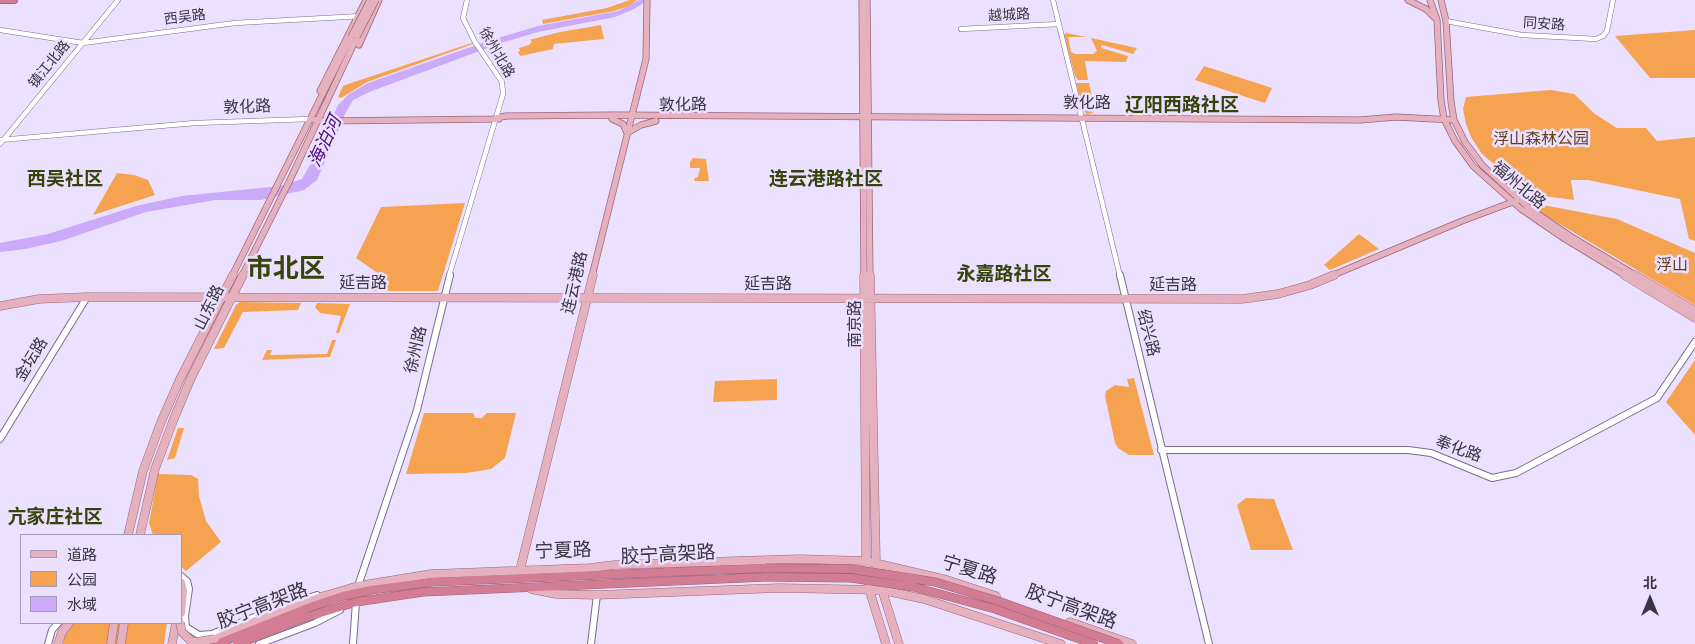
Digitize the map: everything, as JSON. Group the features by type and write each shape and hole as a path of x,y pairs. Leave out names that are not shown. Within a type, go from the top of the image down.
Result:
{"highway":[{"path":"0,0 14,0"},
{"name":"胶宁高架路","path":"238,644 301,619 356,602 423,592 851,569 928,580 998,601 1119,644"},
{"path":"639,571 668,570 684,572"},
{"name":"胶宁高架路","path":"210,641 343,596 372,590 432,582 684,572 766,573 850,578 914,587 995,609 1094,644"}],"main road":[{"name":"山东路","path":"310,119 310,113 326,77 366,0"},
{"name":"山东路","path":"141,534 155,469 173,421 327,101 370,0"},
{"name":"山东路","path":"127,534 143,471 161,422 273,198 310,119 316,112 354,37 378,0"},
{"name":"山东路","path":"327,101 338,89 378,0"},
{"name":"连云港路","path":"520,570 646,59 647,0"},
{"name":"南京路","path":"862,0 867,299 866,561 869,589 886,644"},
{"name":"南京路","path":"865,118 868,0"},
{"path":"1408,0 1426,9 1437,20"},
{"name":"福州北路","path":"1430,0 1437,20 1441,100 1444,119 1468,159 1511,202 1565,239 1695,318"},
{"name":"福州北路","path":"1441,0 1446,21 1451,102 1454,120 1465,142 1478,159 1518,200 1570,236 1695,311"},
{"path":"613,117 630,108 635,100"},
{"path":"635,100 638,108 656,119"},
{"path":"613,117 623,124 627,133 641,124 656,119"},
{"name":"敦化路","path":"310,119 325,121 496,118 505,120 631,117 656,119 1082,118 1360,120 1396,118 1454,120"},
{"name":"延吉路","path":"0,306 40,299 87,296 222,298 1242,299 1295,290 1518,200"},
{"name":"南京路","path":"867,299 876,562 882,590 899,644"},
{"name":"宁夏路","path":"210,641 270,615 336,592 358,586 431,574 589,568 614,565 799,559 876,562 947,580 1132,644"},
{"path":"589,568 639,571"},
{"path":"182,587 182,602"},
{"path":"524,588 556,594 779,588 882,590 924,599 1061,644"},
{"path":"53,644 55,634 62,624"},
{"path":"58,644 62,632 68,624"},
{"path":"111,644 114,624"},
{"path":"121,644 124,624"},
{"path":"172,644 176,624"},
{"path":"180,624 182,632 192,641 210,641"}],"street":[{"name":"镇江北路","path":"1,141 118,0"},
{"name":"徐州北路","path":"467,0 463,18 475,42 484,53 503,87 503,94 496,118"},
{"name":"绍兴路","path":"1053,0 1208,644"},
{"name":"同安路","path":"1446,21 1522,36 1596,39 1603,36 1606,31 1613,0"},
{"name":"西吴路","path":"0,30 83,43 235,23 357,18 373,14"},
{"name":"越城路","path":"961,29 1002,29 1059,24"},
{"name":"徐州路","path":"358,586 417,410 443,297 496,118"},
{"name":"敦化路","path":"1,141 195,123 310,119"},
{"name":"金坛路","path":"0,439 87,296"},
{"name":"奉化路","path":"1161,450 1408,450 1431,453 1492,478 1516,473 1657,398 1695,342"},
{"path":"182,577 187,581 188,590 185,616 186,627 194,634 210,641"},
{"path":"591,644 598,594"},
{"path":"259,644 315,623 356,602"},
{"path":"353,644 356,602"},
{"path":"48,644 52,630 57,624"},
{"path":"199,644 210,641"}],"green space":[{"path":"630,0 637,0 629,6 614,11 543,24 542,20 607,8"},
{"path":"601,25 604,39 554,44 553,49 520,56 518,52 520,51 519,48 529,45 532,41 529,40 560,32"},
{"path":"1695,30 1695,78 1650,78 1615,36"},
{"path":"1066,33 1086,37 1068,37 1071,52 1075,54 1093,54 1097,51 1091,38 1137,48 1133,54 1102,45 1101,48 1128,56 1126,62 1085,61 1088,80 1078,80 1075,76 1064,35"},
{"path":"472,43 367,82 341,98 338,97 343,86"},
{"path":"1204,66 1272,88 1265,103 1195,80"},
{"path":"1076,83 1089,83 1093,101 1091,104 1093,113 1087,114 1083,111"},
{"name":"浮山森林公园","path":"1551,90 1574,94 1595,114 1617,128 1646,128 1657,141 1695,137 1695,241 1689,239 1680,199 1588,180 1571,180 1574,200 1529,194 1482,154 1471,137 1466,124 1463,109 1466,97"},
{"path":"693,158 706,159 709,181 694,181 698,177 700,168 690,168 690,162"},
{"path":"117,173 134,175 148,180 155,195 93,215"},
{"path":"465,203 438,291 372,291 379,274 356,258 381,207"},
{"name":"浮山","path":"1532,203 1617,219 1695,253 1695,305 1528,205"},
{"path":"1359,234 1379,249 1330,270 1324,265"},
{"path":"240,302 301,303 298,310 243,312 224,348 214,349 236,305"},
{"path":"317,303 350,304 339,333 336,333 341,316 320,313 315,307"},
{"path":"332,340 336,340 330,357 262,360 267,350 272,350 270,355 327,354"},
{"path":"1695,360 1695,435 1666,402"},
{"path":"1134,378 1154,455 1129,455 1118,448 1115,443 1105,396 1106,391 1115,385 1129,387 1127,379"},
{"path":"777,379 777,400 713,402 715,381"},
{"path":"424,413 473,413 475,418 482,418 487,413 516,413 505,458 491,469 467,473 406,474"},
{"path":"178,428 184,428 175,458 167,460"},
{"path":"158,474 191,475 198,479 199,496 206,521 221,542 186,571 182,568 182,534 153,534 149,523"},
{"path":"1246,498 1274,499 1293,550 1251,550 1237,505"},
{"path":"71,624 167,624 164,644 63,644 65,635"}],"water":[{"name":"海泊河","path":"639,0 648,0 634,9 615,17 538,32 501,43 372,91 353,100 317,180 304,190 261,200 215,200 146,212 61,241 0,252 0,243 48,234 136,206 182,196 280,186 302,179 316,154 338,105 349,94 368,83 488,41 538,26 618,11"}],"district":[{"name":"辽阳西路社区","path":"1182,106"},
{"name":"西吴社区","path":"65,180"},
{"name":"连云港路社区","path":"826,180"},
{"name":"市北区","path":"286,271"},
{"name":"永嘉路社区","path":"1004,275"},
{"name":"亢家庄社区","path":"55,518"}]}
